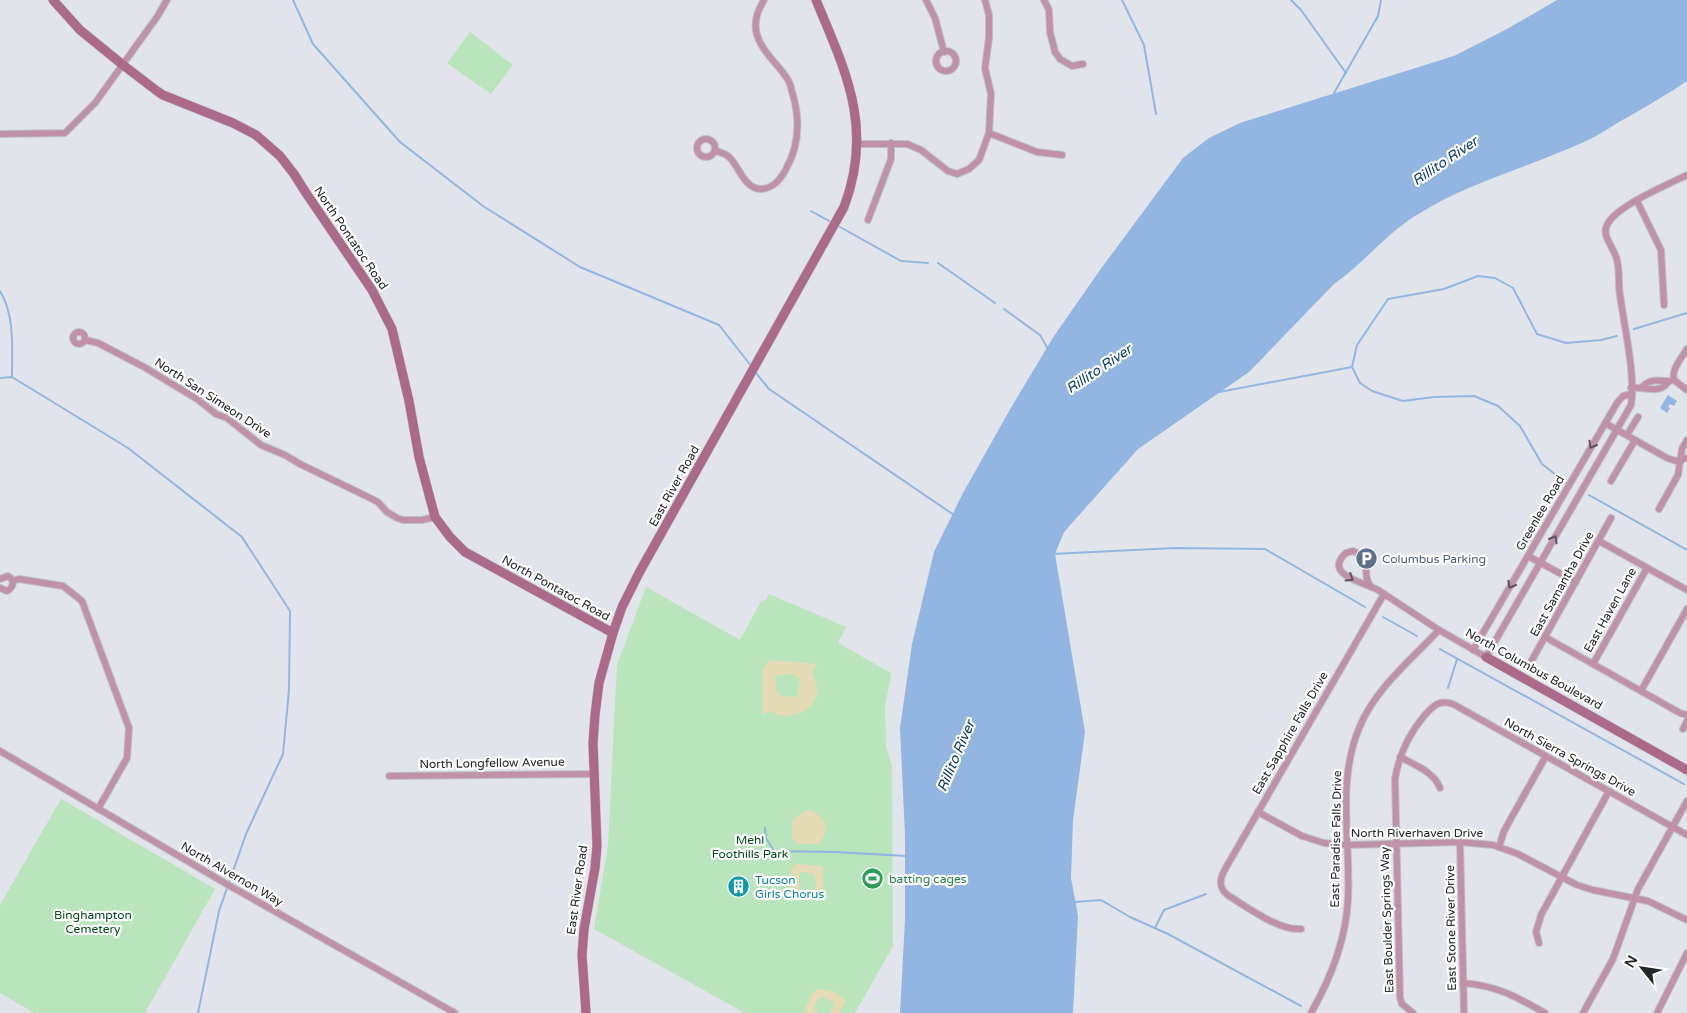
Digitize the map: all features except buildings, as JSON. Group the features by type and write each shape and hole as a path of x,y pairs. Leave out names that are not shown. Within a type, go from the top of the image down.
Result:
{"street":[{"name":"North Pontatoc Road","path":"53,0 80,30 122,66 163,95 232,123 256,135 280,156 372,290 392,329 409,401 419,458 435,517 450,537 465,552 613,633"},
{"path":"0,134 64,133 95,103 167,0"},
{"path":"715,151 729,157 748,183 758,189 769,188 778,181 790,161 796,139 797,111 789,81 759,41 755,28 756,17 764,0"},
{"name":"East River Road","path":"586,1013 582,955 584,929 597,846 594,742 599,683 613,633 622,607 639,572 844,207 854,175 858,144 856,123 847,81 816,0"},
{"path":"926,0 935,18 944,52"},
{"path":"858,144 906,144 921,150 948,171 957,174 969,169 978,160 989,132 991,94 985,68 989,38 989,15 985,0"},
{"path":"1044,0 1049,10 1050,32 1055,52 1060,59 1072,66 1084,64"},
{"path":"989,132 1036,152 1062,155"},
{"path":"868,220 891,159 891,143"},
{"path":"1664,305 1661,250 1637,201 1687,175"},
{"name":"Greenlee Road","path":"1486,657 1631,405 1631,391 1618,285 1618,262 1612,246 1606,237 1605,229 1617,213 1637,201"},
{"name":"North San Simeon Drive","path":"85,340 98,343 144,367 189,394 216,414 232,421 261,445 378,502 397,518 422,520 435,517"},
{"path":"1631,391 1642,387 1650,390 1663,388 1671,381 1687,349"},
{"path":"1671,381 1687,390"},
{"name":"Greenlee Road","path":"1473,650 1619,399 1631,391"},
{"path":"1627,435 1638,417"},
{"path":"1605,423 1667,458 1676,461 1684,459"},
{"path":"1611,481 1635,440"},
{"path":"1659,509 1678,474 1684,459 1682,449 1687,440"},
{"name":"East Samantha Drive","path":"1532,660 1611,518"},
{"path":"1599,541 1687,590"},
{"name":"North Columbus Boulevard","path":"1371,587 1366,578 1366,563 1363,556 1353,551 1346,553 1340,563 1342,572 1361,584 1384,594 1473,650 1687,770"},
{"path":"1528,556 1576,582"},
{"name":"East Haven Lane","path":"1593,664 1647,568"},
{"path":"0,579 3,576 8,576 13,581"},
{"path":"13,581 20,579 63,586 82,601 90,622 129,728 127,758 98,810"},
{"path":"0,588 4,591 9,590 13,581"},
{"name":"East Sapphire Falls Drive","path":"1301,929 1290,929 1279,925 1228,896 1220,886 1220,880 1384,594"},
{"path":"1641,691 1687,609"},
{"name":"East Paradise Falls Drive","path":"1311,1013 1330,976 1344,930 1348,900 1347,779 1349,758 1360,725 1370,706 1383,689 1439,630"},
{"path":"1545,638 1680,713 1687,715"},
{"name":"North Sierra Springs Drive","path":"1442,702 1453,704 1687,835"},
{"name":"East Boulder Springs Way","path":"1413,1013 1402,1004 1400,991 1395,786 1400,757 1407,740 1432,708 1442,702"},
{"path":"1683,729 1687,721"},
{"name":"North Alvernon Way","path":"0,751 98,810 455,1013"},
{"path":"1499,846 1504,831 1546,756"},
{"path":"1400,757 1429,774 1436,780 1440,788"},
{"name":"North Longfellow Avenue","path":"389,776 595,774"},
{"path":"1539,943 1536,932 1539,920 1610,792"},
{"path":"1584,1013 1613,959 1635,897 1687,802"},
{"name":"North Riverhaven Drive","path":"1258,812 1309,839 1324,843 1396,844 1460,842 1499,846 1524,857 1561,878 1593,890 1635,897 1655,904 1687,920"},
{"name":"East Stone River Drive","path":"1460,842 1464,1013"},
{"path":"1657,1013 1687,953"},
{"path":"1463,982 1498,988 1545,1013"}],"green space":[{"path":"470,32 513,65 491,94 447,63"},
{"name":"Mehl Foothills Park","path":"646,587 740,640 762,600 765,601 769,594 846,627 838,643 891,673 885,708 886,746 892,767 893,946 855,1013 745,1013 594,929 608,845 617,665"},
{"name":"Binghampton Cemetery","path":"61,799 215,889 145,1013 34,1013 0,993 0,905"}],"sand":[{"path":"770,660 817,664 812,672 817,689 814,701 804,711 790,716 783,716 770,711 762,715 763,668","holes":["794,674 800,680 797,696 795,697 781,696 776,691 776,677 779,675"]},
{"path":"810,810 824,821 825,834 819,844 797,844 792,838 792,820 803,812"},
{"path":"796,864 822,866 823,887 820,896 816,899 808,900 789,896 791,868","holes":["802,872 812,873 816,882 815,890 813,892 799,890 799,874"]},
{"path":"819,989 833,991 846,1001 839,1013 830,1013 834,1005 833,1002 823,997 818,1000 814,1010 819,1013 803,1013 813,992"}],"water":[{"name":"Rillito River","path":"1557,0 1687,0 1687,81 1590,139 1478,184 1435,204 1415,216 1334,284 1249,372 1138,449 1064,532 1055,554 1085,732 1073,820 1071,878 1078,916 1073,1013 900,1013 905,920 905,835 900,728 912,644 934,552 963,493 1054,336 1183,158 1209,138 1240,123 1454,56 1507,29"},
{"path":"1668,395 1677,401 1674,406 1670,404 1667,413 1660,408"}],"waterway":[{"path":"293,0 313,44 400,142 483,206 580,267 719,325 752,367"},
{"path":"1122,0 1144,45 1156,114"},
{"path":"1291,0 1301,10 1346,73"},
{"path":"1334,93 1378,16 1381,0"},
{"path":"811,211 829,221"},
{"path":"840,227 901,261 928,263"},
{"path":"938,263 995,303"},
{"path":"1565,482 1542,464 1520,426 1498,406 1474,396 1434,397 1403,401 1372,391 1360,383 1352,367 1357,345 1388,299 1444,289 1478,276 1495,278 1513,288 1537,334 1566,343 1601,340 1617,336"},
{"path":"0,291 5,300 10,321 12,376"},
{"path":"1004,309 1040,335 1048,349"},
{"path":"1634,329 1687,313"},
{"path":"1214,393 1352,367"},
{"path":"756,373 769,389 954,515"},
{"path":"0,378 12,377 128,448 242,537 290,611 289,690 283,754 246,834 219,911 198,1013"},
{"path":"1589,495 1687,550"},
{"path":"1052,554 1175,548 1265,549 1365,607"},
{"path":"1383,617 1417,636"},
{"path":"1440,649 1684,784"},
{"path":"1448,688 1457,659"},
{"path":"765,828 766,838 774,851 906,856"},
{"path":"1155,928 1164,910 1206,894"},
{"path":"1075,902 1101,900 1301,1006"}],"place":[{"name":"Columbus Parking","path":"1366,559"},
{"name":"batting cages","path":"873,879"},
{"name":"Tucson Girls Chorus","path":"739,887"}]}
